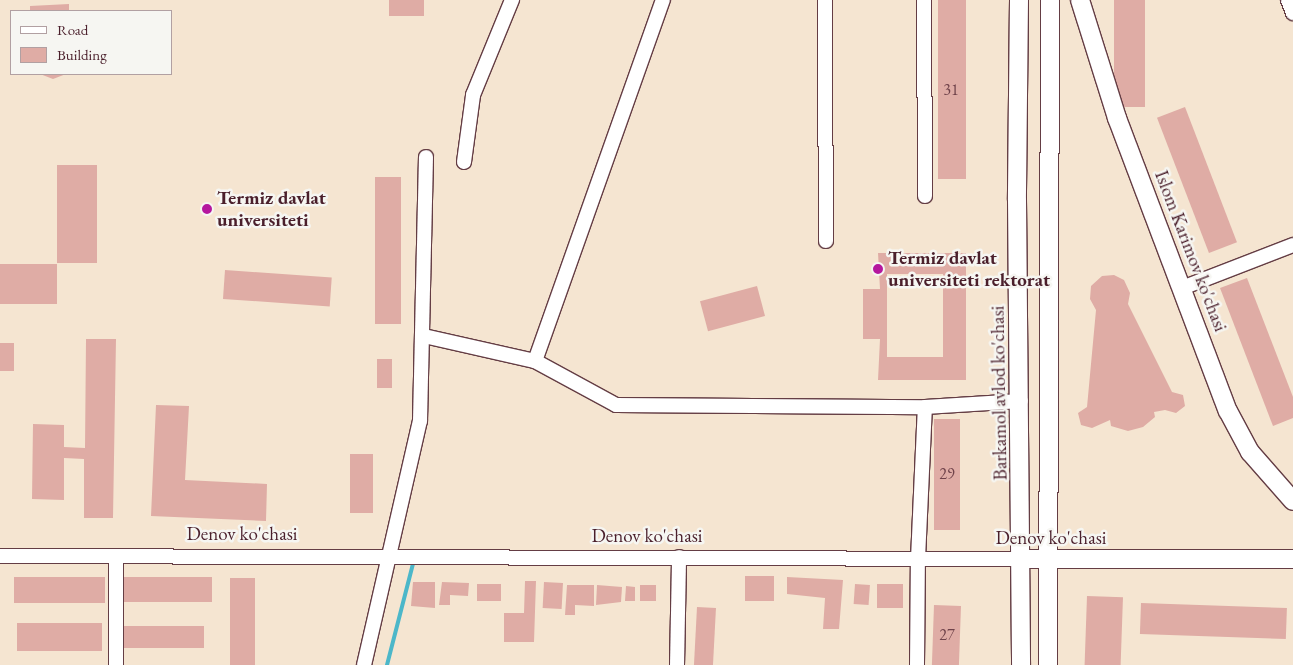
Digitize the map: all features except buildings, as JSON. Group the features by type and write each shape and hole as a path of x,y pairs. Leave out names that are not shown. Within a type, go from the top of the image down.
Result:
{"main road":[{"name":"Barkamol avlod ko'chasi","path":"1020,0 1017,200 1021,401 1021,665"},
{"path":"1048,665 1050,0"},
{"name":"Islom Karimov ko'chasi","path":"1080,0 1117,118 1228,411 1250,452 1293,501"},
{"name":"Denov ko'chasi","path":"1022,559 1293,559"}],"street":[{"path":"464,162 473,95 512,0"},
{"path":"535,361 662,0"},
{"path":"825,0 826,241"},
{"path":"924,0 924,196"},
{"path":"1288,0 1293,13"},
{"path":"364,665 387,556 420,421 424,336 426,157"},
{"path":"1182,288 1293,245"},
{"path":"424,336 535,361 616,405 925,407 1021,401"},
{"path":"917,665 918,559 925,407"},
{"name":"Denov ko'chasi","path":"0,556 1022,559"},
{"path":"116,556 116,665"},
{"path":"677,665 679,557"}],"waterway":[{"path":"387,665 413,564"}],"place":[{"name":"Termiz davlat universiteti","path":"207,209"},
{"name":"Termiz davlat universiteti rektorat","path":"878,269"}]}
